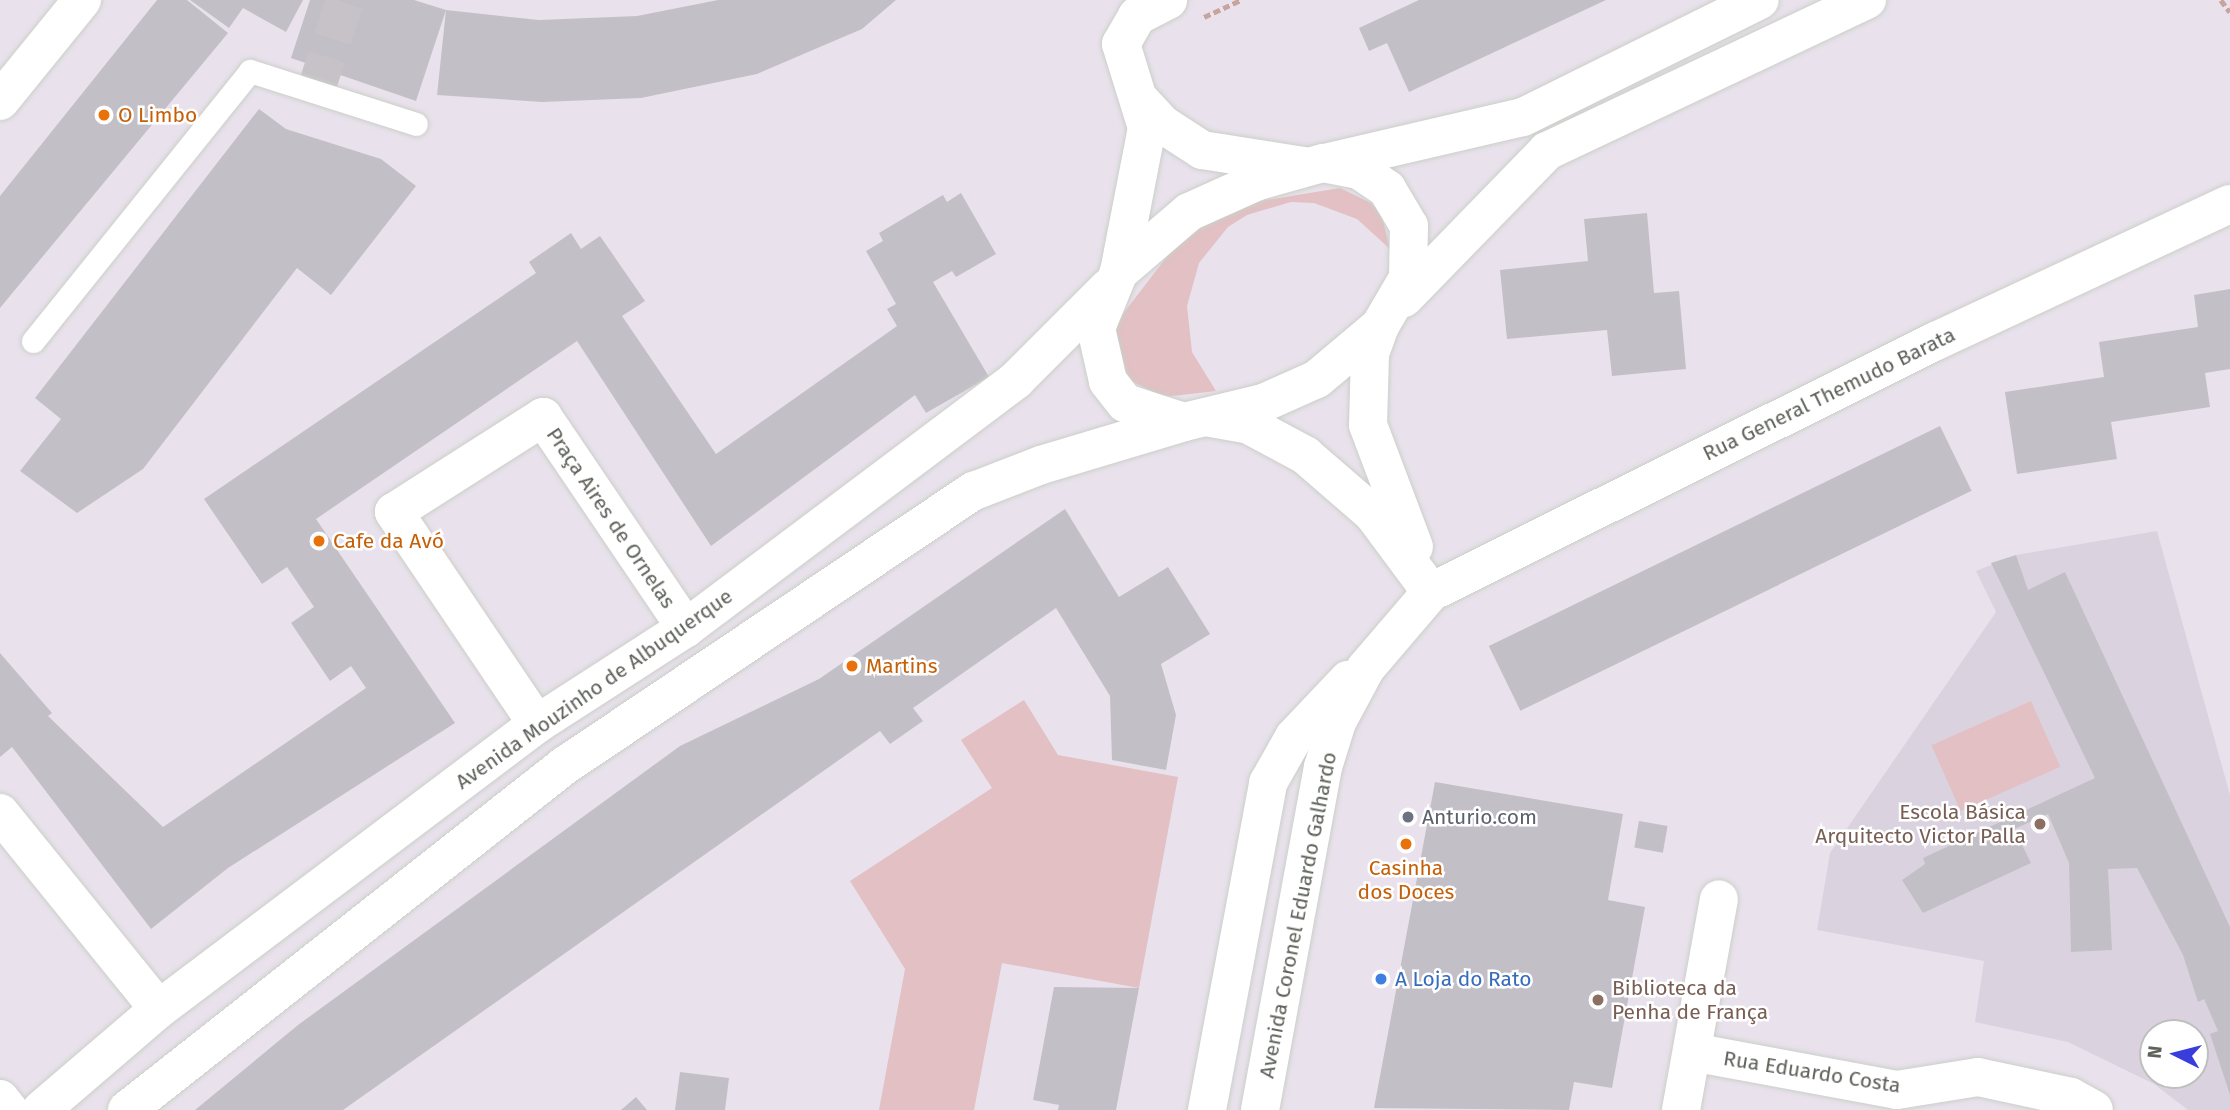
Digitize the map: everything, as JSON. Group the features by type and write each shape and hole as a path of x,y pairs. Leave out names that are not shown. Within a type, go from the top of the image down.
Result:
{"street":[{"path":"0,102 82,0"},
{"path":"1314,165 1522,117 1760,0"},
{"path":"127,1110 564,766 705,667 974,491 1041,464 1286,396 1317,379 1385,319 1547,151 1867,0"},
{"path":"1184,5 1137,16 1121,44 1139,100 1146,143 1113,280 1096,328 1108,382 1125,403 1143,413 1249,425 1305,455 1373,513 1431,592"},
{"path":"1139,100 1162,124 1202,150 1359,170 1397,200 1409,226 1410,270 1370,354 1368,425 1431,592"},
{"name":"Avenida Mouzinho de Albuquerque","path":"41,1110 159,1009 537,724 685,628 1016,380 1113,280 1189,212 1314,165"},
{"name":"Rua General Themudo Barata","path":"1431,592 1936,341 2230,204"},
{"name":"Praça Aires de Ornelas","path":"537,724 394,512 543,417 685,628"},
{"name":"Avenida Coronel Eduardo Galhardo","path":"1378,653 1337,722 1323,767 1261,1107 1208,1102 1268,783 1294,737 1378,653 1431,592"},
{"path":"685,628 705,667"},
{"path":"537,724 564,766"},
{"path":"0,813 159,1009 198,1052"},
{"path":"1681,1110 1718,899"},
{"name":"Rua Eduardo Costa","path":"1692,1052 1898,1090 1978,1077 2071,1097 2094,1110"},
{"path":"0,1099 9,1110"}],"lane":[{"path":"33,341 250,71 416,124"}],"path":[{"path":"1184,5 1205,19 1241,0"},
{"path":"2221,0 2230,12"}],"shaded area":[{"path":"1340,188 1371,203 1382,216 1390,249 1357,219 1314,203 1291,202 1247,215 1228,227 1199,263 1187,306 1192,352 1216,391 1164,397 1133,382 1123,369 1115,336 1119,319 1172,250 1210,221 1254,202"},
{"name":"Escola Básica Arquitecto Victor Palla","path":"2157,531 2230,795 2230,1110 2188,1110 2161,1089 2209,1089 2209,1019 2139,1019 2139,1077 2068,1042 1975,1022 1984,961 1817,930 1830,853 1996,612 1976,571 2016,555"},
{"path":"1024,700 1058,755 1178,777 1139,988 1002,963 974,1110 879,1110 905,969 850,881 992,788 961,740"},
{"path":"2031,701 2060,767 1961,811 1931,745"}],"building":[{"path":"157,0 187,0 228,33 0,308 0,196"},
{"path":"190,0 303,0 286,32 243,8 229,28"},
{"path":"310,0 414,0 446,10 416,101 291,58"},
{"path":"718,0 896,0 862,29 757,74 641,98 542,102 437,95 446,10 539,20 637,16"},
{"path":"1419,0 1606,0 1409,92 1387,43 1369,51 1359,28"},
{"path":"259,109 286,129 381,159 416,186 331,295 297,268 143,469 77,513 20,471 61,419 35,398"},
{"path":"961,193 996,254 956,277 952,271 933,282 989,377 926,413 915,395 711,546 577,341 316,519 455,723 228,868 151,929 12,747 0,757 0,653 52,713 48,716 163,827 366,688 351,666 330,681 291,623 314,607 287,567 262,584 204,499 536,273 529,262 571,233 581,249 600,236 645,301 622,316 716,454 897,326 887,309 896,304 866,251 883,241 879,233 943,195 947,202"},
{"path":"1647,213 1654,293 1679,291 1686,369 1612,376 1607,330 1507,339 1500,270 1588,261 1584,219"},
{"path":"2230,289 2230,369 2205,373 2210,407 2111,422 2117,459 2017,474 2005,392 2104,377 2099,342 2198,327 2194,295"},
{"path":"1940,426 1972,491 1520,711 1489,646"},
{"path":"1065,509 1119,597 1168,567 1210,634 1161,664 1176,715 1166,770 1112,760 1110,696 1056,608 913,708 923,721 890,744 880,731 343,1110 195,1110 298,1025 680,746 819,679"},
{"path":"2016,555 2028,590 2065,572 2230,927 2230,1095 2210,1034 2218,1031 2204,999 2198,1002 2183,955 2137,868 2108,869 2112,950 2071,952 2069,863 2048,814 2014,829 2031,863 1923,913 1902,880 1925,864 1923,858 2095,778 1991,563"},
{"path":"1435,782 1623,814 1608,900 1645,907 1612,1088 1574,1082 1569,1110 1374,1108"},
{"path":"1639,821 1668,826 1663,853 1634,848"},
{"path":"1054,987 1139,988 1116,1110 1058,1110 1059,1105 1033,1100"},
{"path":"680,1072 729,1078 725,1110 675,1110"},
{"path":"636,1097 647,1110 621,1110"}],"tunnel":[{"path":"315,93 345,0"}],"place":[{"name":"O Limbo","path":"104,115"},
{"name":"Cafe da Avó","path":"319,541"},
{"name":"Martins","path":"852,666"},
{"name":"Anturio.com","path":"1408,817"},
{"name":"Escola Básica Arquitecto Victor Palla","path":"2040,824"},
{"name":"Casinha dos Doces","path":"1406,844"},
{"name":"A Loja do Rato","path":"1381,979"},
{"name":"Biblioteca da Penha de França","path":"1598,1000"}]}
